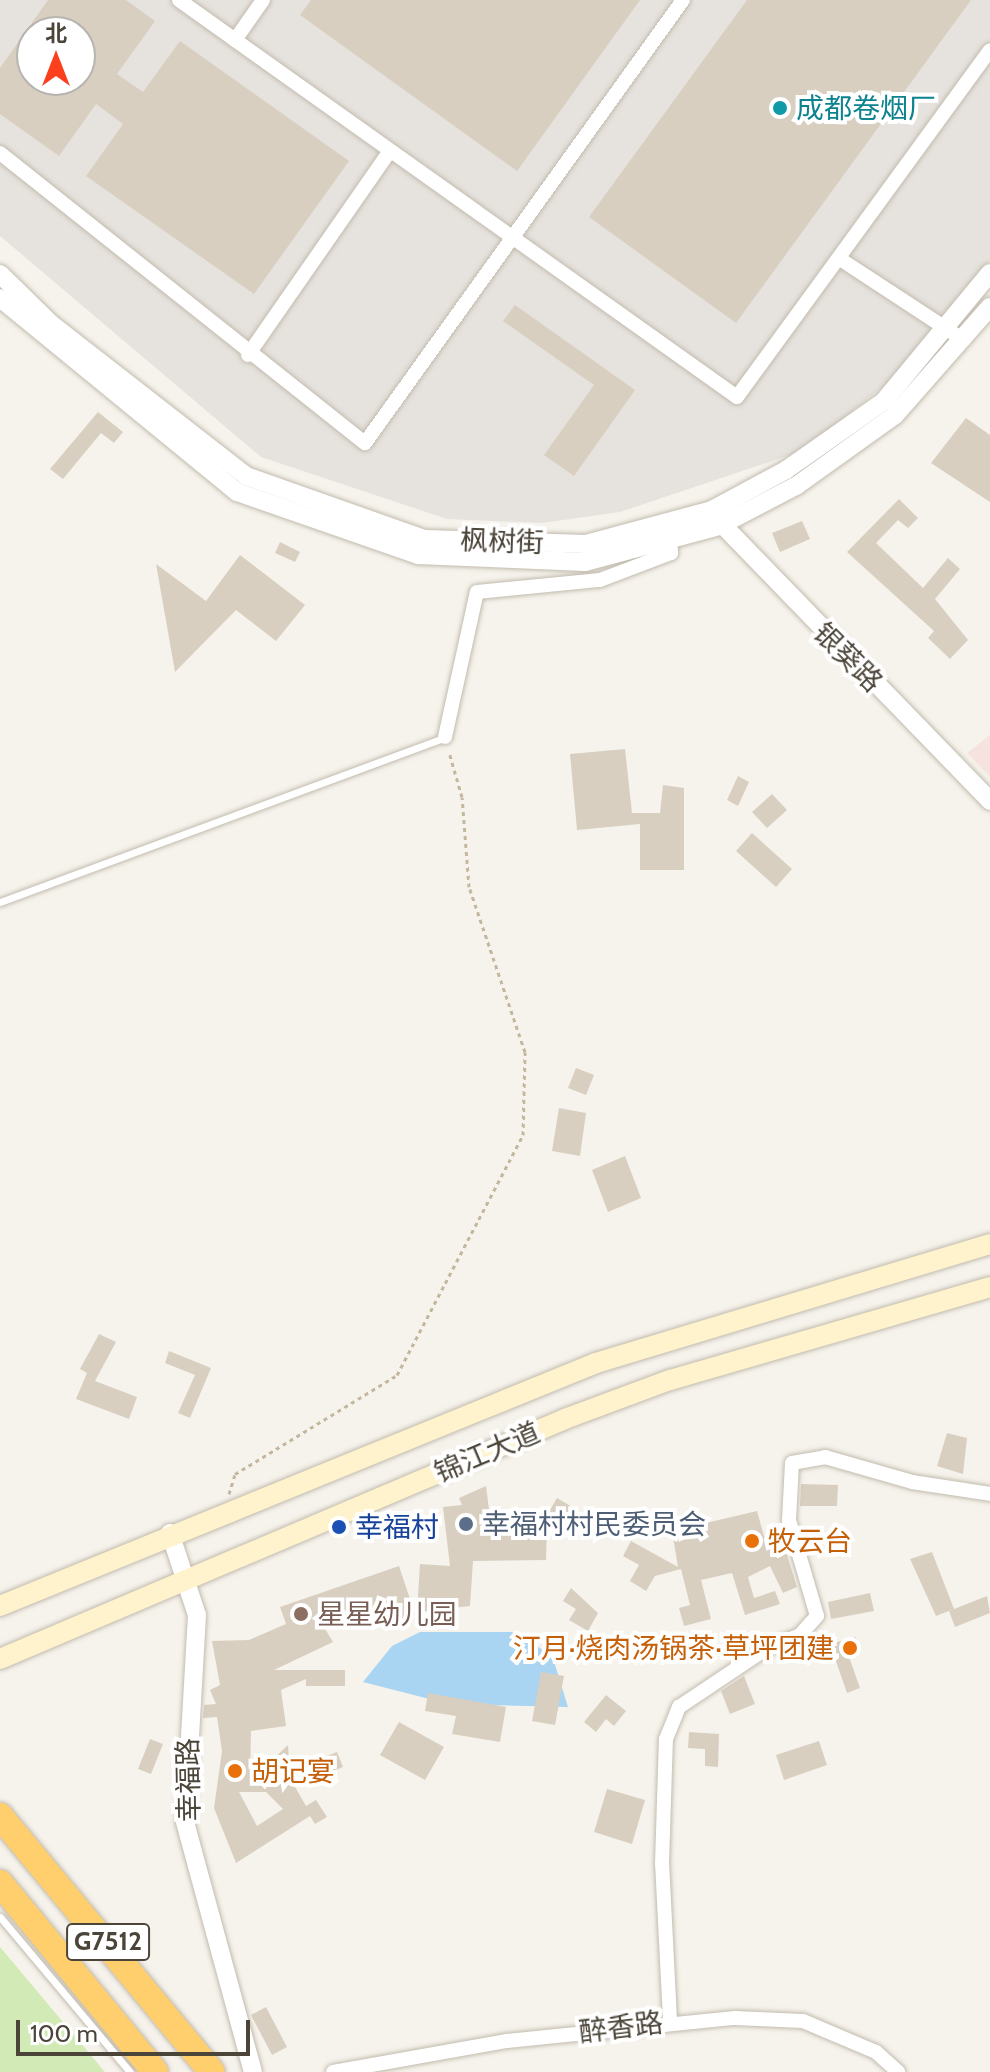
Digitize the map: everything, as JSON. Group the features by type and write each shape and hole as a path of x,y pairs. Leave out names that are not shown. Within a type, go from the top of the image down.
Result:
{"highway":[{"name":"G7512","path":"0,1816 212,2072"},
{"name":"G7512","path":"0,1883 155,2072"}],"main road":[{"name":"锦江大道","path":"0,1606 225,1510 678,1333 990,1244"},
{"name":"锦江大道","path":"0,1659 184,1579 670,1380 990,1287"}],"street":[{"path":"179,0 737,397 990,50"},
{"path":"235,40 263,0"},
{"path":"3,161 248,355 365,443 683,0"},
{"path":"248,355 389,152"},
{"path":"840,259 964,340"},
{"name":"枫树街","path":"715,518 884,401 990,273"},
{"name":"枫树街","path":"0,274 51,324 246,476 424,539 586,544 670,532"},
{"name":"枫树街","path":"0,298 237,492 418,555 585,562 715,518 796,486 895,415 990,307"},
{"name":"银葵路","path":"715,518 990,801"},
{"path":"445,737 477,592 600,580 659,561 670,532"},
{"path":"670,2020 662,1864 666,1739 679,1707 767,1648 799,1636 817,1616 789,1520 792,1463 825,1457 912,1482 990,1494"},
{"name":"幸福路","path":"170,1533 197,1615 185,1822 253,2072"},
{"name":"醉香路","path":"333,2072 670,2020 803,2021 876,2052 898,2072"}],"lane":[{"path":"0,902 445,737"},
{"path":"0,1917 130,2072"}],"path":[{"path":"225,1510 235,1474 397,1375 523,1135 525,1052 469,887 462,797 445,737"}],"shaded area":[{"name":"成都卷烟厂","path":"0,0 990,0 990,261 886,384 802,451 620,512 542,523 447,519 261,457 0,236"},
{"path":"990,735 990,777 967,753"}],"green space":[{"path":"0,1947 105,2072 0,2072"}],"water":[{"path":"420,1632 512,1632 552,1655 568,1707 449,1704 363,1682 392,1646"}],"building":[{"path":"48,0 126,0 155,21 117,74 143,92 180,41 349,161 254,294 86,176 123,124 96,104 59,156 0,114 0,68 16,45 16,96 96,96 96,16 37,16"},
{"path":"311,0 640,0 517,171 300,15"},
{"name":"成都卷烟厂","path":"747,0 971,0 736,323 589,217"},
{"path":"515,305 635,390 574,476 544,455 594,385 503,321"},
{"path":"98,412 123,432 114,443 101,433 63,479 50,469"},
{"path":"966,418 990,435 990,502 931,463"},
{"path":"899,499 918,518 908,528 898,520 876,543 923,588 948,558 960,569 935,599 968,640 950,659 928,638 934,631 847,552"},
{"path":"802,521 810,539 780,552 772,533"},
{"path":"280,542 300,552 295,562 275,553"},
{"path":"240,555 305,605 276,641 236,610 175,672 156,564 206,601"},
{"path":"625,749 632,813 660,813 663,785 684,788 684,870 640,870 640,824 577,830 570,754"},
{"path":"738,776 749,782 738,806 727,800"},
{"path":"772,794 787,810 767,828 752,812"},
{"path":"752,833 792,869 776,887 736,851"},
{"path":"576,1068 594,1075 586,1095 568,1088"},
{"path":"559,1108 586,1113 580,1156 552,1151"},
{"path":"625,1156 641,1198 608,1212 592,1170"},
{"path":"99,1334 116,1342 95,1381 137,1397 129,1419 76,1399 87,1373 80,1369"},
{"path":"169,1351 211,1368 190,1418 178,1413 195,1375 165,1363"},
{"path":"947,1433 967,1438 963,1474 937,1466"},
{"path":"801,1484 838,1485 837,1506 800,1506"},
{"path":"486,1486 492,1533 536,1534 557,1498 574,1508 561,1531 547,1524 546,1560 473,1561 470,1606 417,1612 420,1564 450,1566 443,1507 462,1505 459,1498"},
{"path":"757,1511 766,1543 782,1539 797,1587 783,1593 770,1566 748,1577 754,1598 775,1591 780,1604 745,1615 732,1573 701,1580 711,1619 684,1626 679,1608 690,1605 681,1569 655,1576 646,1591 630,1581 639,1565 623,1556 631,1541 678,1567 672,1531"},
{"path":"932,1552 954,1609 936,1616 910,1559"},
{"path":"399,1566 415,1614 381,1628 373,1608 353,1622 340,1606 318,1617 333,1642 274,1670 345,1670 345,1686 306,1686 306,1679 281,1690 286,1726 251,1731 250,1781 288,1745 290,1778 306,1806 316,1800 327,1817 315,1824 310,1816 236,1863 214,1808 222,1751 217,1717 203,1718 204,1705 216,1704 210,1690 220,1685 212,1641 249,1640 286,1624 280,1607","holes":["239,1792 266,1792 283,1809 257,1826"]},
{"path":"571,1588 598,1613 588,1631 569,1620 576,1609 563,1601"},
{"path":"870,1593 874,1611 831,1619 828,1602"},
{"path":"987,1596 990,1613 955,1627 949,1611"},
{"path":"856,1637 859,1651 848,1654 860,1688 847,1693 830,1644"},
{"path":"541,1672 564,1676 555,1725 532,1721"},
{"path":"744,1676 755,1704 730,1714 721,1691"},
{"path":"428,1693 506,1707 500,1742 452,1734 456,1716 425,1711"},
{"path":"606,1695 626,1711 614,1726 606,1719 596,1732 584,1722"},
{"path":"399,1722 444,1747 425,1780 380,1755"},
{"path":"689,1732 719,1734 718,1767 705,1766 705,1749 688,1748"},
{"path":"150,1739 163,1744 151,1774 138,1769"},
{"path":"819,1741 827,1765 784,1780 776,1755"},
{"path":"337,1752 343,1767 331,1772 324,1757"},
{"path":"607,1789 645,1800 632,1844 594,1832"},
{"path":"266,2007 287,2047 272,2055 251,2015"}],"place":[{"name":"成都卷烟厂","path":"780,108"},
{"name":"幸福村村民委员会","path":"466,1524"},
{"name":"幸福村","path":"339,1527"},
{"name":"牧云台","path":"752,1541"},
{"name":"星星幼儿园","path":"301,1614"},
{"name":"汀月·烧肉汤锅茶·草坪团建","path":"850,1648"},
{"name":"胡记宴","path":"235,1771"}]}
